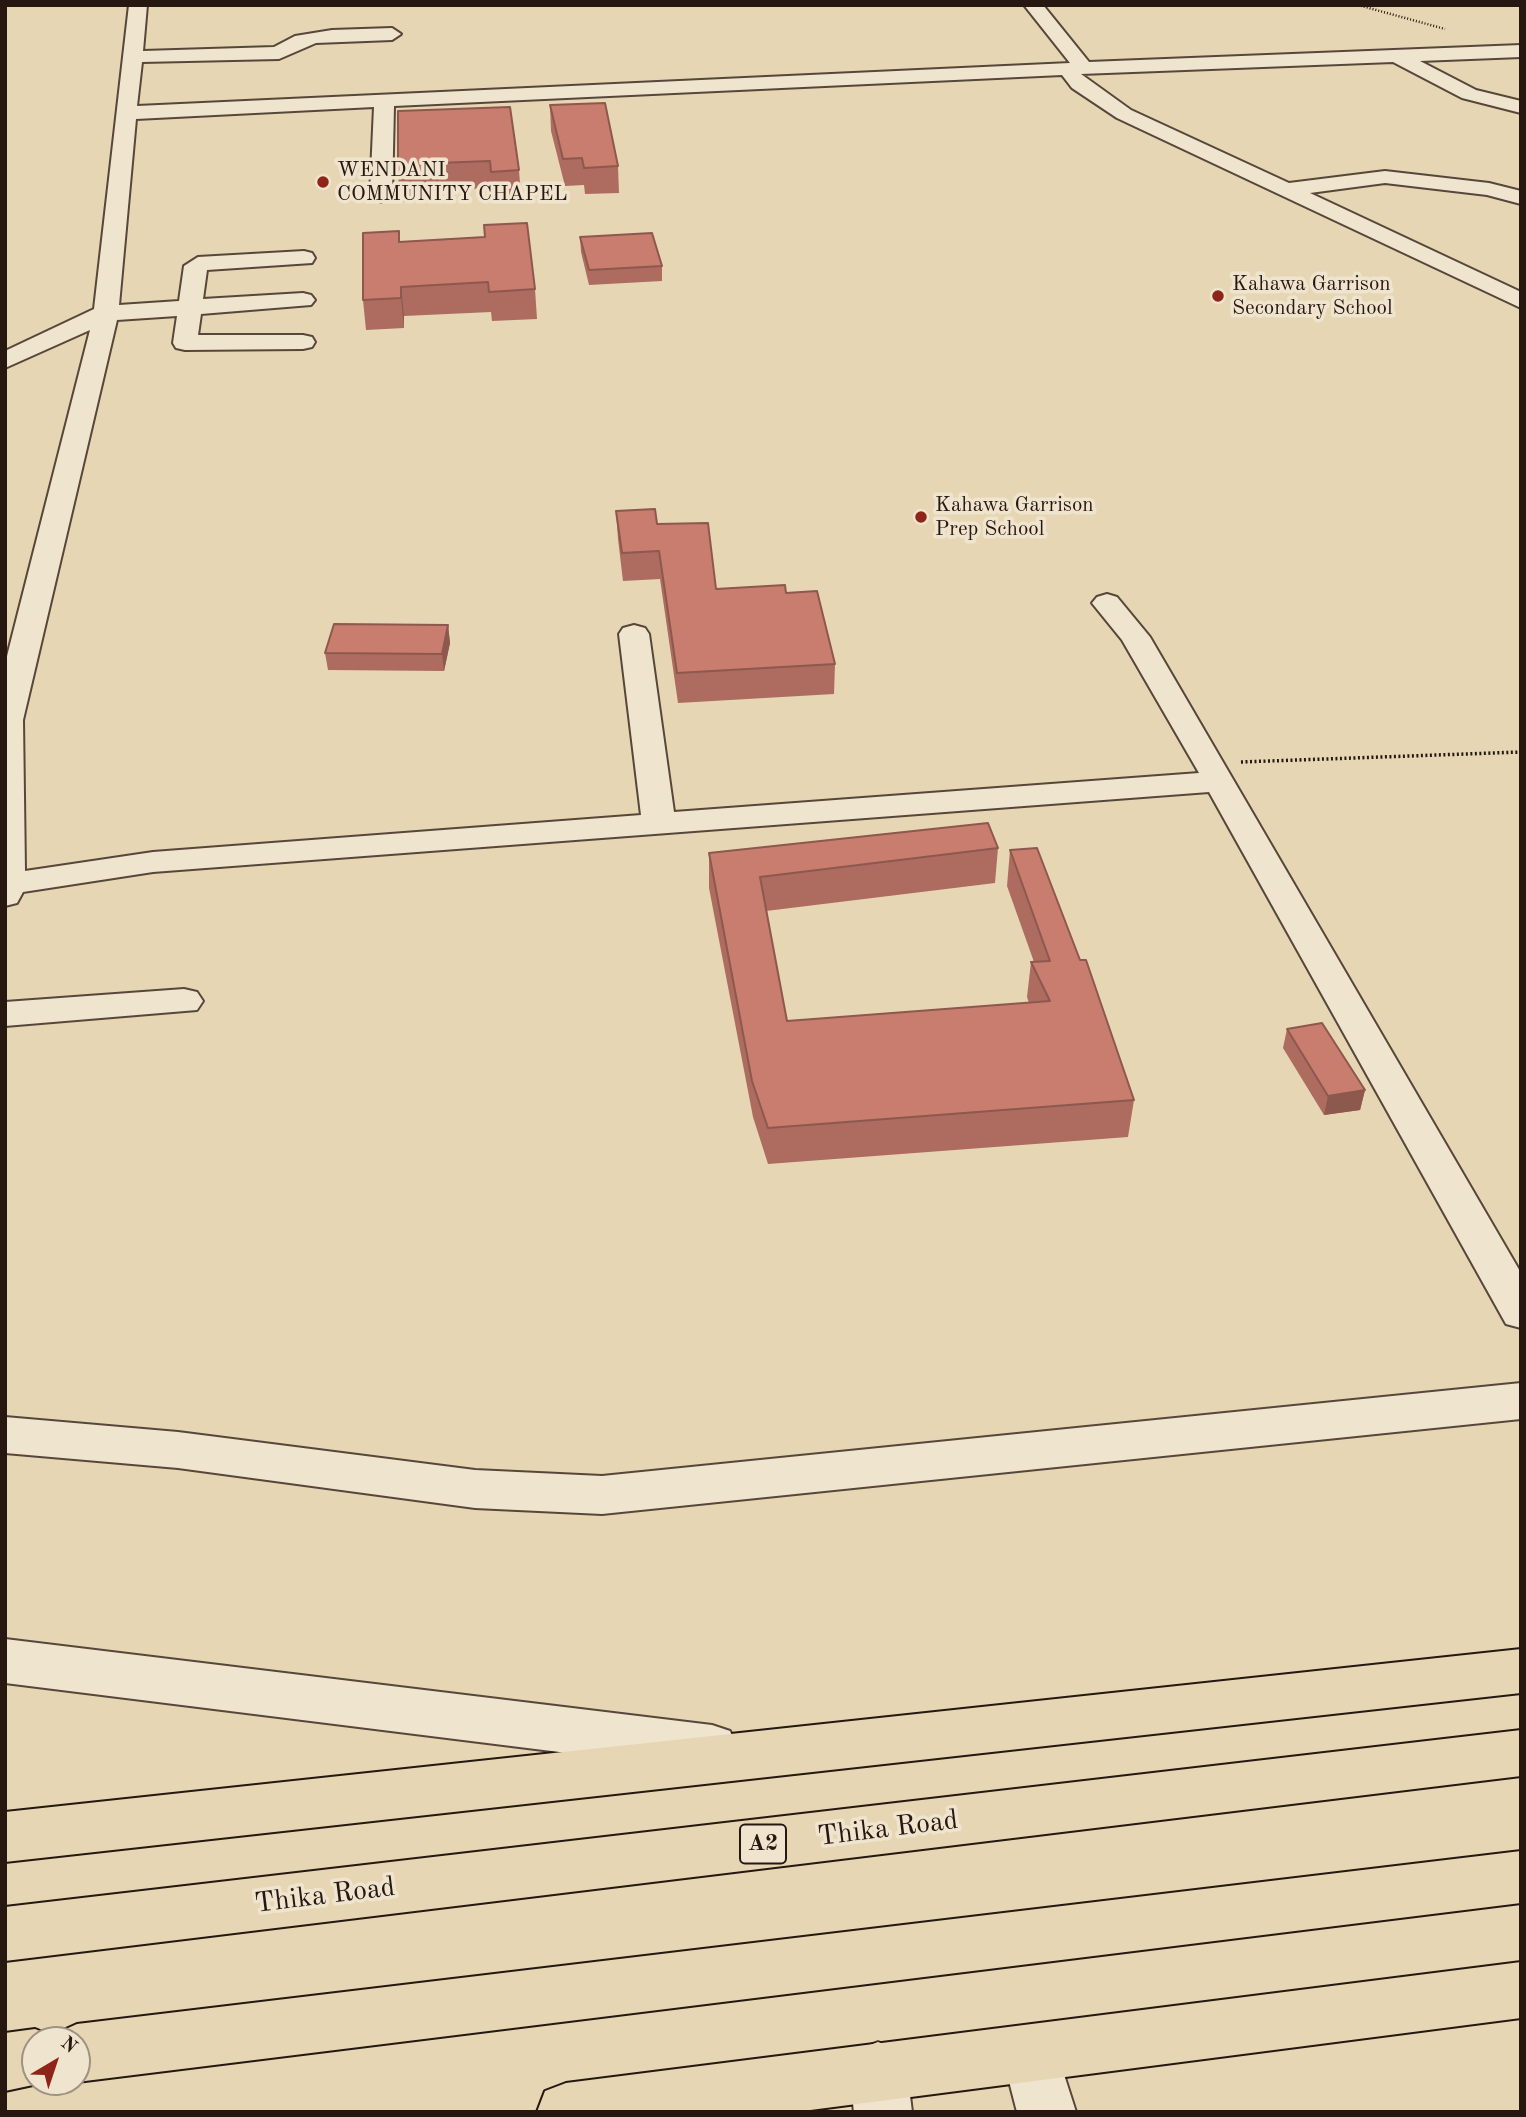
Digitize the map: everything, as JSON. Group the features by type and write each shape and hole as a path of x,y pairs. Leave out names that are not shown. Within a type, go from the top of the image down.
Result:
{"main road":[{"path":"5,1837 1521,1671"},
{"name":"Thika Road","path":"5,1934 1521,1754"},
{"path":"91,2051 1521,1877"},
{"path":"565,2112 881,2091 1031,2054 1521,1990"}],"street":[{"path":"138,5 106,313 6,721 7,889 153,862 659,825 1214,772"},
{"path":"1033,5 1075,68 1079,84 1124,114 1521,301"},
{"path":"132,57 279,53 286,44 303,39 392,34"},
{"path":"127,113 1075,68 1521,51"},
{"path":"1396,56 1469,94 1521,107"},
{"path":"381,195 384,100"},
{"path":"1287,190 1385,177 1489,189 1521,198"},
{"path":"303,342 185,343 196,266 304,258"},
{"path":"5,361 106,313 303,300"},
{"path":"1107,603 1135,637 1214,772 1521,1312"},
{"path":"634,634 659,825"},
{"path":"5,1014 184,1001"},
{"path":"5,1435 178,1450 475,1489 601,1495 1521,1401"},
{"path":"5,1661 762,1754"},
{"path":"1031,2054 1047,2112"}],"path":[{"path":"1214,772 1521,752"}],"building":[{"path":"605,103 618,166 584,168 582,158 563,159 550,105"},
{"path":"510,107 519,170 491,172 490,161 436,163 437,174 398,176 398,111"},
{"path":"527,223 535,289 489,292 488,282 401,287 401,298 363,300 363,233 399,231 399,242 485,237 484,225"},
{"path":"652,233 662,266 589,270 580,237"},
{"path":"655,509 657,524 708,523 716,589 785,585 786,593 817,591 835,664 677,673 659,551 622,553 616,511"},
{"path":"334,624 448,625 442,654 325,653"},
{"path":"988,823 998,848 760,877 787,1021 1050,1001 1031,962 1050,961 1010,850 1037,848 1080,960 1086,960 1134,1100 768,1128 752,1081 709,853"},
{"path":"1322,1023 1365,1090 1328,1096 1287,1029"}],"place":[{"name":"WENDANI COMMUNITY CHAPEL","path":"323,182"},
{"name":"Kahawa Garrison Secondary School","path":"1218,296"},
{"name":"Kahawa Garrison Prep School","path":"921,517"}]}
